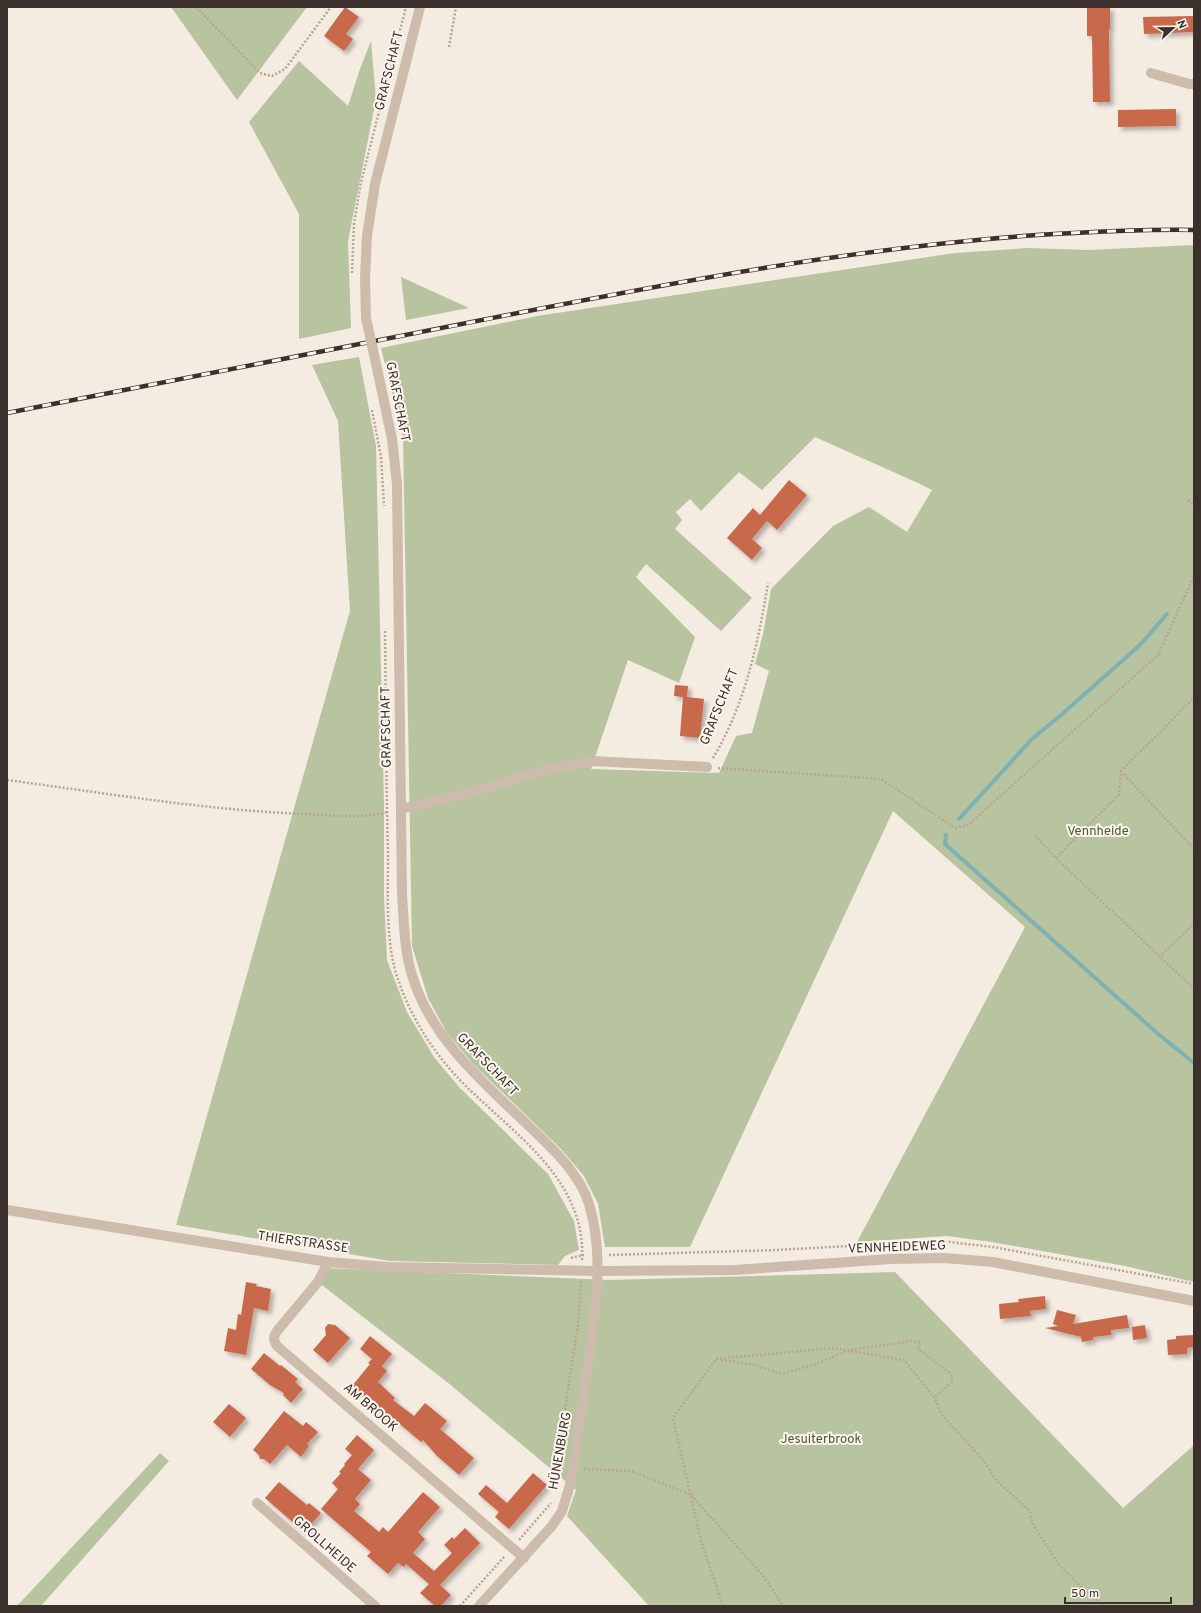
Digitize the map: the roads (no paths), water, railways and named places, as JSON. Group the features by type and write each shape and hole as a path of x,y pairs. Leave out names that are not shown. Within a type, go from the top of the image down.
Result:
{"street":[{"name":"GRAFSCHAFT","path":"420,7 375,184 367,236 364,279 366,318 392,439 397,484 401,809 405,944 412,975 422,1002 442,1036 468,1067 543,1139 577,1180 589,1202 595,1224 598,1271"},
{"path":"1151,72 1189,84 1194,84"},
{"path":"401,809 469,793 546,770 593,761 707,767"},
{"name":"THIERSTRASSE","path":"7,1210 328,1262 388,1267 598,1271"},
{"name":"VENNHEIDEWEG","path":"598,1271 735,1270 891,1259 944,1258 993,1262 1194,1302"},
{"name":"AM BROOK","path":"328,1262 318,1282 277,1331 274,1336 274,1341 289,1357 524,1558"},
{"name":"HÜNENBURG","path":"479,1606 552,1526 562,1511 573,1469 595,1312 598,1271"},
{"name":"GROLLHEIDE","path":"257,1503 375,1606"}],"waterway":[{"path":"959,819 1032,739 1140,645 1167,614"},
{"path":"946,835 945,844 1157,1033 1194,1063"}],"railway":[{"path":"7,413 587,300 715,276 843,256 972,240 1037,235 1155,230 1194,230"}],"park label":[{"name":"Vennheide","path":"1098,832"},
{"name":"Jesuiterbrook","path":"821,1440"}]}
